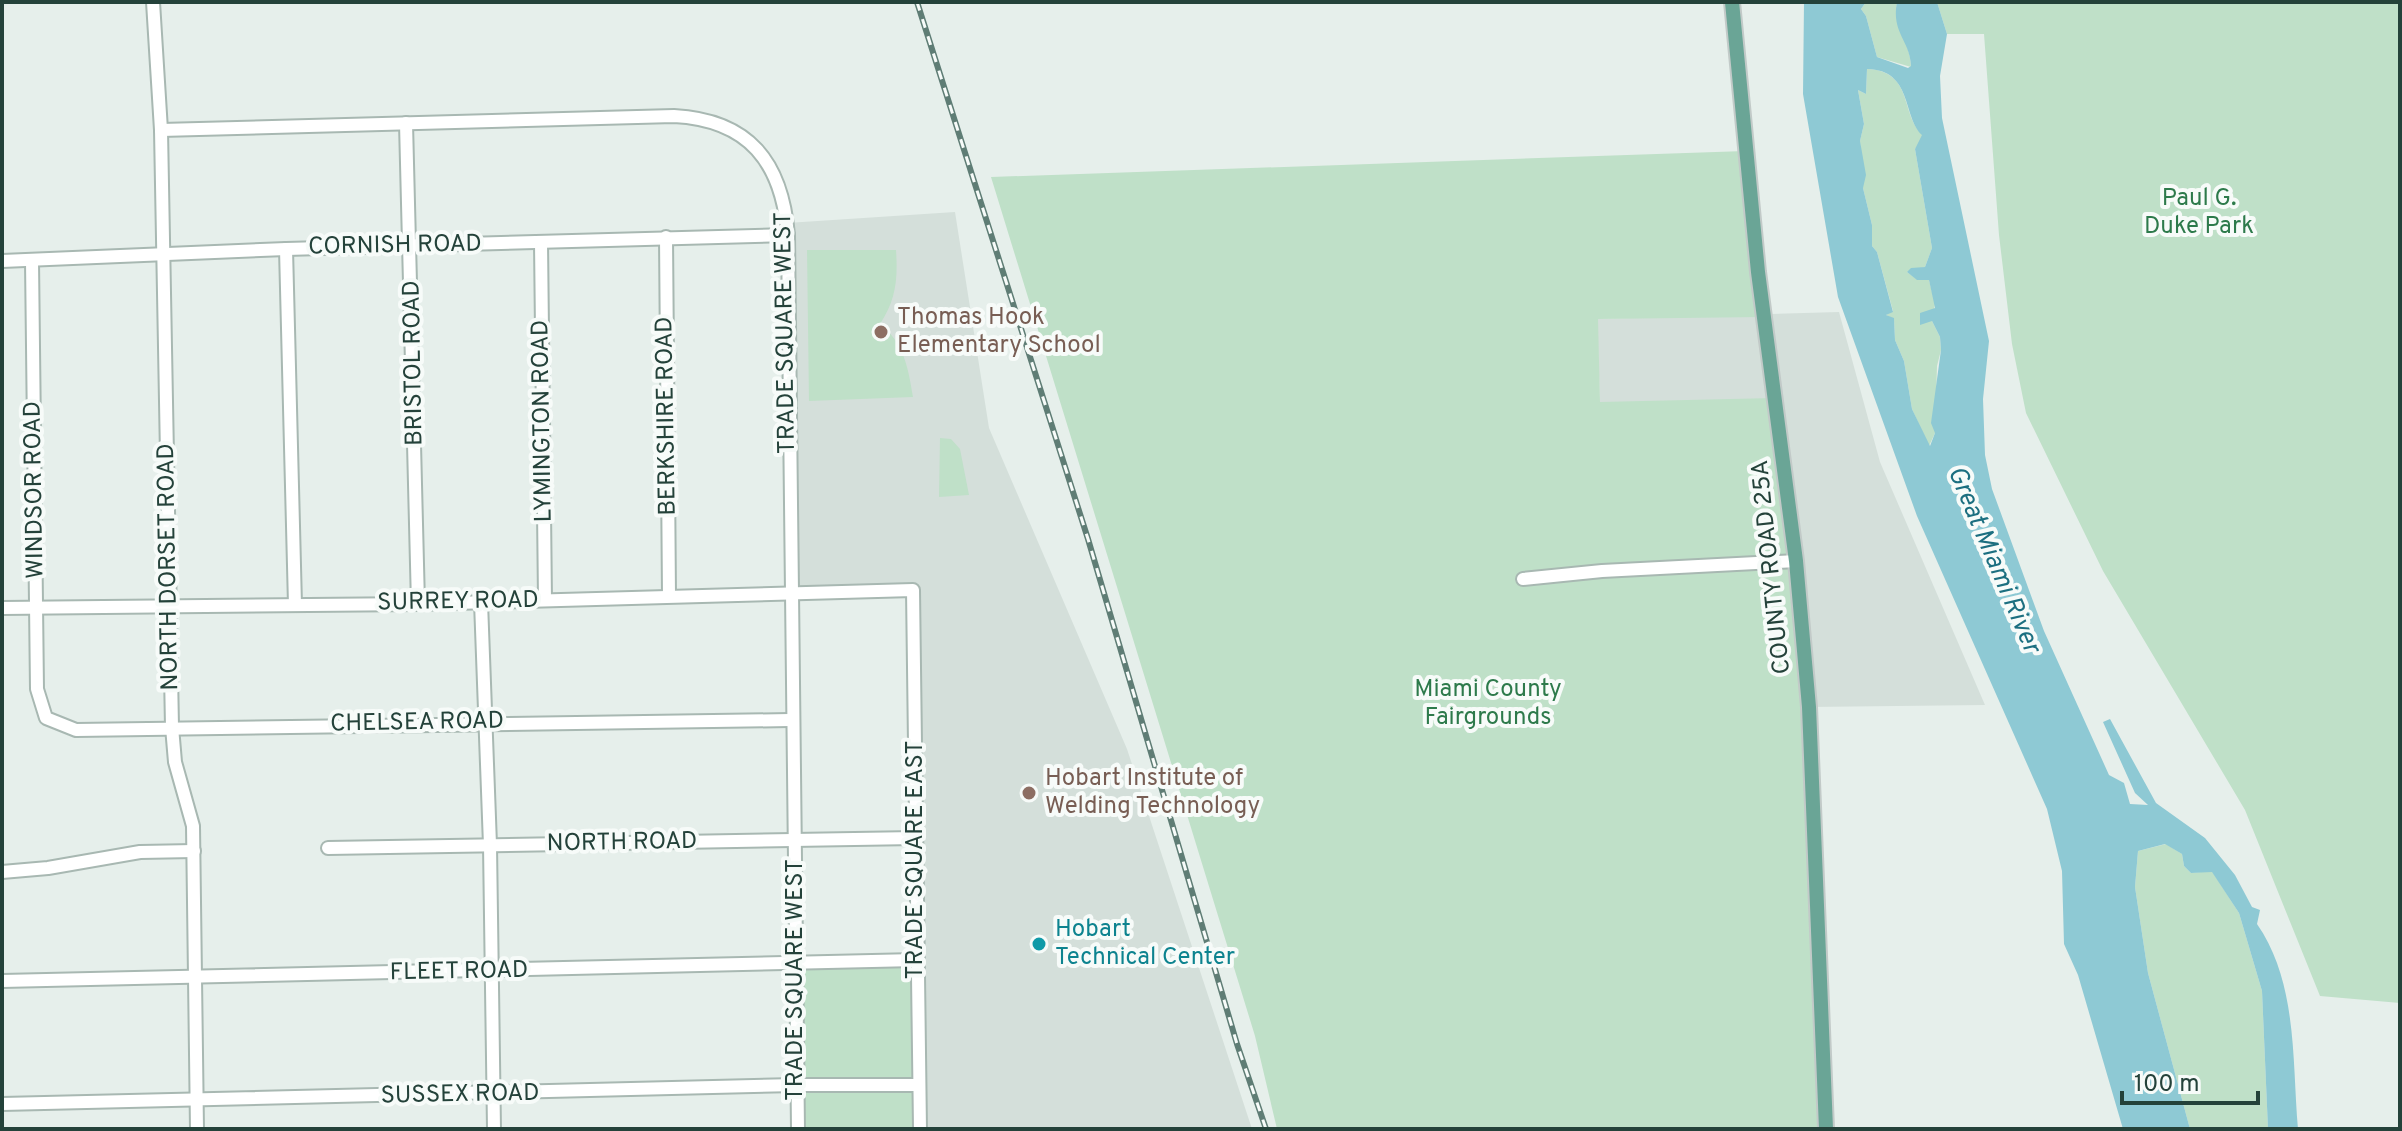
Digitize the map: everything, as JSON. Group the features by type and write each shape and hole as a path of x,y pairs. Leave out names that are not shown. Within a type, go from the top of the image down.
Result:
{"main road":[{"name":"COUNTY ROAD 25A","path":"1732,2 1758,272 1796,561 1809,707 1826,1129"}],"street":[{"name":"NORTH DORSET ROAD","path":"153,2 161,130 172,727 175,762 191,810 194,851 197,1129"},
{"name":"TRADE SQUARE WEST","path":"161,130 704,118 737,131 765,158 779,184 788,235 790,720 796,839 798,1129"},
{"name":"BRISTOL ROAD","path":"406,123 412,247 418,604"},
{"name":"CORNISH ROAD","path":"2,261 163,257 286,249 788,235"},
{"name":"BERKSHIRE ROAD","path":"666,237 669,595"},
{"name":"LYMINGTON ROAD","path":"541,242 545,600"},
{"path":"286,249 295,605"},
{"name":"WINDSOR ROAD","path":"32,261 37,689 46,718"},
{"path":"1523,579 1602,571 1796,561"},
{"name":"SURREY ROAD","path":"2,608 168,603 418,604 913,590"},
{"name":"TRADE SQUARE EAST","path":"913,590 920,1129"},
{"path":"481,602 490,845 494,1129"},
{"name":"CHELSEA ROAD","path":"46,718 76,730 790,720"},
{"name":"NORTH ROAD","path":"328,848 916,838"},
{"path":"2,872 140,852 194,851"},
{"name":"FLEET ROAD","path":"2,981 916,960"},
{"name":"SUSSEX ROAD","path":"2,1104 493,1095 796,1085 919,1085"}],"shaded area":[{"path":"955,212 989,428 1127,749 1252,1129 920,1129 913,591 791,592 787,223"},
{"path":"1839,312 1880,462 1985,705 1809,707 1600,403 1597,319"}],"green space":[{"path":"1866,2 1897,2 1896,10 1911,67 1877,57 1866,16 1861,9"},
{"name":"Paul G. Duke Park","path":"1937,2 2400,2 2400,1003 2320,996 2245,810 2103,571 2026,413 2012,344 1999,235 1984,34 1947,34"},
{"path":"1867,69 1892,77 1899,85 1915,126 1922,134 1922,140 1915,149 1932,248 1925,267 1907,272 1918,280 1929,280 1935,304 1932,321 1940,337 1935,433 1929,446 1912,409 1904,361 1895,340 1894,319 1886,315 1893,311 1877,252 1872,246 1872,225 1863,188 1860,141 1864,124 1858,90 1866,94"},
{"name":"Miami County Fairgrounds","path":"1745,151 1763,317 1598,319 1600,402 1774,398 1796,561 1826,1129 1277,1129 1255,1036 991,177"},
{"path":"807,250 896,250 895,289 880,324 900,348 913,397 809,401"},
{"path":"940,438 951,439 960,449 969,495 939,497"},
{"path":"2166,844 2182,854 2184,866 2191,873 2212,871 2239,913 2262,991 2268,1129 2190,1129 2148,973 2135,887 2138,851"},
{"path":"916,960 920,1129 798,1129 795,961"}],"water":[{"name":"Great Miami River","path":"1804,2 1866,2 1861,9 1866,16 1877,57 1908,68 1911,66 1910,57 1897,21 1897,2 1937,2 1947,34 1940,76 1942,118 1989,341 1983,399 1985,455 1992,489 2044,631 2109,775 2124,783 2130,804 2148,805 2135,793 2103,722 2110,719 2156,803 2205,838 2235,875 2252,907 2260,910 2257,924 2280,972 2291,1024 2298,1129 2268,1129 2262,991 2239,913 2212,872 2191,873 2184,866 2182,854 2165,844 2138,851 2135,887 2148,973 2190,1129 2123,1129 2078,975 2064,944 2062,871 2047,809 1917,516 1838,297 1803,94","holes":["1867,69 1882,71 1899,85 1911,117 1922,135 1915,149 1932,248 1925,267 1911,268 1907,272 1917,280 1929,280 1935,308 1920,313 1920,325 1932,321 1940,337 1931,423 1935,433 1930,446 1912,409 1904,361 1895,340 1894,318 1886,315 1893,312 1877,252 1872,246 1872,225 1863,188 1866,175 1860,141 1864,124 1858,90 1866,94"]}],"railway":[{"path":"917,2 1088,539 1237,1044 1266,1129"}],"place":[{"name":"Thomas Hook Elementary School","path":"881,332"},
{"name":"Hobart Institute of Welding Technology","path":"1029,793"},
{"name":"Hobart Technical Center","path":"1039,944"}]}
